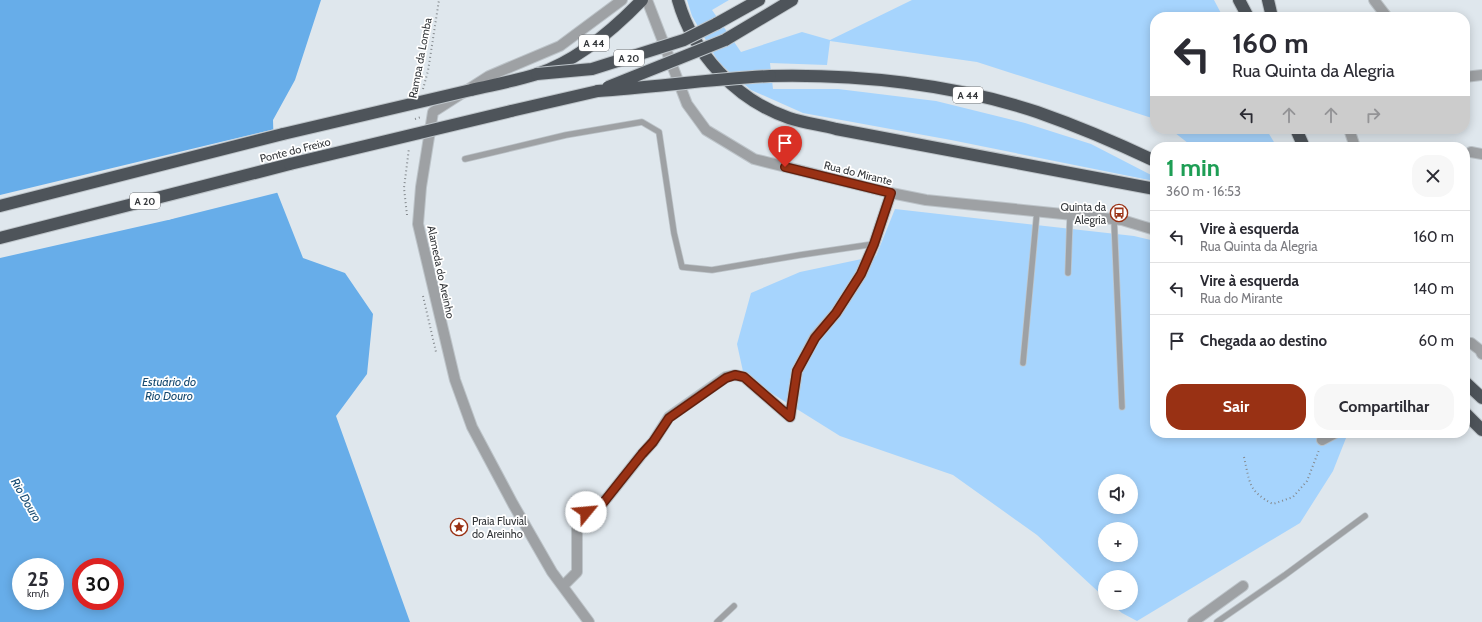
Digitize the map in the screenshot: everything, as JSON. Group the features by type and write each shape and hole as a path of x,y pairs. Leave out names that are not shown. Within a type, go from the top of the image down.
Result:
{"highway":[{"name":"A 44","path":"537,74 574,56 598,40 619,23 642,0"},
{"path":"678,0 683,16 699,46 714,66 741,92 767,108 789,118 836,129 1150,188"},
{"name":"A 20","path":"537,74 592,69 677,42 716,24 759,0"},
{"name":"A 20","path":"598,91 725,40 792,0"},
{"path":"1239,0 1245,12"},
{"path":"1268,0 1271,12"},
{"name":"Ponte do Freixo","path":"0,206 283,134 537,74"},
{"name":"A 44","path":"598,91 659,87 691,81 770,76 859,78 920,85 1000,102 1037,112 1112,141 1150,159"},
{"name":"Ponte do Freixo","path":"0,238 298,163 598,91"},
{"path":"1470,387 1482,398"},
{"path":"1470,418 1482,430"}],"street":[{"name":"Alameda do Areinho","path":"589,622 552,572 513,504 472,427 455,380 418,224 422,187 434,112 489,76 560,46 622,0"},
{"name":"Rua do Mirante","path":"647,0 687,104 706,130 754,159 891,193 926,200 1114,219 1150,229"},
{"path":"1374,0 1383,12"},
{"path":"1470,76 1482,75"},
{"path":"1471,152 1482,154"},
{"path":"563,586 577,572 577,516 603,503 653,442 669,418 726,378 735,375 744,377 790,417 797,371 815,338 836,313 861,274 874,244 891,193"},
{"path":"1470,342 1480,350 1482,354"},
{"path":"1193,622 1243,586"}],"lane":[{"path":"465,159 566,135 642,122 659,132 674,233 682,267 712,270 874,244"},
{"path":"1023,363 1037,211"},
{"path":"1068,273 1070,215"},
{"path":"1114,219 1122,408"},
{"path":"1217,622 1285,575 1365,516"},
{"path":"717,622 734,606"}],"path":[{"name":"Rampa da Lomba","path":"422,92 428,71 439,0"},
{"name":"Rampa da Lomba","path":"415,119 417,112"},
{"path":"1244,457 1249,481 1258,496 1273,504 1293,497 1307,481 1322,440"}],"shaded area":[{"path":"687,0 729,0 712,10 741,52 802,32 830,40 912,0 1214,0 1220,12 1150,12 1150,117 977,62 830,41 827,65 770,63 773,89 838,89 936,101 1025,123 1091,144 1150,174 1150,180 951,140 803,113 751,90 719,63 692,16"},
{"path":"1176,134 1269,134 1274,142 1187,142"},
{"path":"895,209 1134,236 1150,240 1150,438 1346,438 1333,471 1300,523 1137,621 1118,610 1138,610 1138,570 1098,570 1098,592 1037,535 953,475 840,436 744,376 737,344 751,293 800,272 876,256"}],"water":[{"name":"Estuário do Rio Douro","path":"0,0 321,0 295,80 273,120 275,187 303,258 345,273 373,314 367,374 336,416 410,622 0,622","holes":["165,161 177,213 174,218 168,220 162,217 150,166"]}],"pier":[{"path":"275,129 277,187 280,192 168,220 0,258 0,195","holes":["163,163 175,212 173,216 168,218 164,215 152,166"]}],"place":[{"name":"Quinta da Alegria","path":"1119,213"},
{"name":"Praia Fluvial do Areinho","path":"459,527"}],"route":[{"path":"586,512 603,503 653,442 669,418 726,378 735,375 744,377 790,417 797,371 815,338 836,313 861,274 874,244 891,193 785,167"}],"water label":[{"name":"Rio Douro","path":"26,500"}]}
